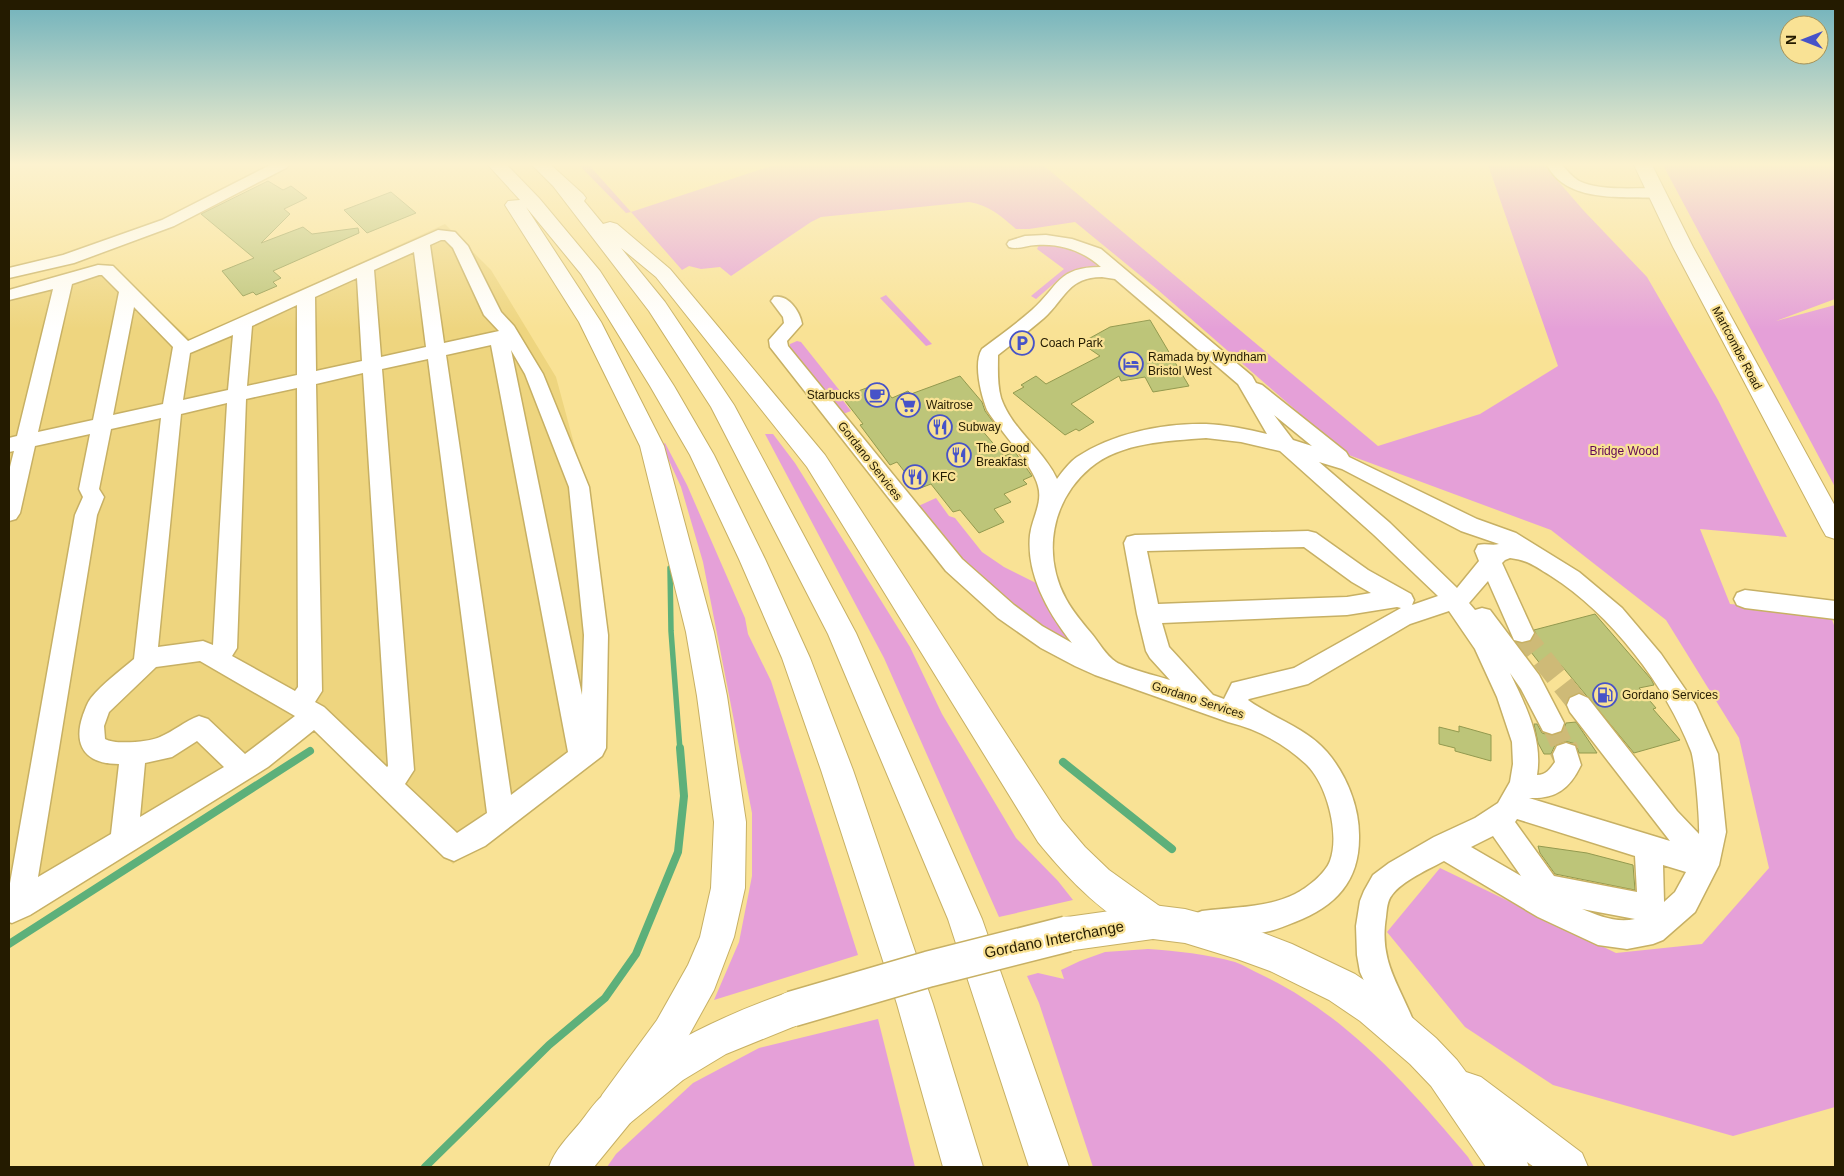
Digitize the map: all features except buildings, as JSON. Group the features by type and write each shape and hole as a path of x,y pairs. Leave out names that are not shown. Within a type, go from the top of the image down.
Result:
{"main road":[{"path":"524,220 590,322 652,446 700,632 712,696 730,822 728,888 717,936 701,977 670,1033 616,1109"},
{"path":"547,220 590,271 702,455 752,559 796,658 837,770 915,1004 963,1167"},
{"path":"589,220 657,307 722,405 842,633 965,920 1049,1167"},
{"path":"601,220 662,273 810,454 1050,831 1088,874 1120,901 1169,924"},
{"name":"Martcombe Road","path":"1670,220 1835,529"},
{"name":"Gordano Interchange","path":"569,1167 616,1109 670,1068 713,1041 751,1024 883,980 995,950 1067,934 1169,924 1237,941 1279,957 1342,987 1405,1033 1444,1073 1509,1167"},
{"path":"1444,1073 1531,1141 1568,1167"}],"street":[{"path":"9,272 68,259 172,220"},
{"path":"9,295 98,270 106,270 182,346 188,348 306,296 438,234 449,235 460,246 492,315 508,330 504,336 17,443"},
{"path":"1016,244 1054,239 1079,245 1094,253 1245,380 1349,464"},
{"path":"420,243 501,818"},
{"path":"365,268 401,770 387,785"},
{"path":"1106,669 1064,616 1054,599 1044,567 1041,536 1049,507 1049,487 1041,472 1010,431 992,400 988,378 989,353 1041,311 1056,291 1071,277 1087,272 1101,271 1121,275"},
{"path":"9,513 17,443 64,281"},
{"path":"14,908 86,515 94,497 89,489 128,292"},
{"path":"14,908 259,759 306,710 310,691 306,296"},
{"name":"Gordano Services","path":"780,301 792,317 794,324 778,340 779,347 954,565 985,595 1021,623 1063,650 1106,669 1252,717 1277,729 1317,758 1330,776 1346,817 1346,848 1343,866 1330,885 1305,904 1271,917 1169,924"},
{"path":"217,659 225,648 237,395 243,324"},
{"path":"243,768 199,727 163,749 134,753 106,753 93,745 92,726 99,706 150,658 203,652 306,710 454,848 476,837 593,748 596,635 579,487 534,374 504,336"},
{"path":"504,336 582,756"},
{"path":"145,662 172,409 182,346"},
{"path":"1245,380 1269,423 1286,445 1460,597 1530,682 1552,723"},
{"path":"1049,507 1065,483 1083,463 1108,449 1139,439 1166,434 1206,431 1241,435 1286,445 1349,464 1469,525 1508,539 1571,578 1614,615 1653,661 1687,713 1705,754 1711,798 1713,832 1706,863 1685,902 1653,930 1627,936 1598,931 1548,907 1444,846"},
{"path":"1469,525 1491,561 1522,633"},
{"path":"1205,703 1158,651 1148,614 1135,543 1308,539 1360,576 1398,598 1427,608"},
{"path":"1252,717 1239,706 1236,700 1241,690 1299,676 1402,617 1460,597 1498,553 1510,550 1531,552"},
{"path":"1460,597 1509,697 1525,742 1526,764 1510,803 1546,888 1638,906 1650,902 1652,895 1648,846"},
{"path":"1148,614 1346,606 1398,598"},
{"path":"1746,599 1835,610"},
{"path":"1579,705 1668,820 1706,863"},
{"path":"124,841 134,753"},
{"path":"1405,1033 1375,972 1370,946 1374,902 1383,884 1399,872 1444,846 1510,803 1539,788 1548,787 1557,780 1568,765 1566,754"},
{"path":"1510,803 1706,863"}],"shaded area":[{"path":"445,224 491,270 556,377 586,488 603,754 453,864 318,730 9,915 9,289 108,264 191,340"}],"green space":[{"name":"Bridge Wood","path":"638,220 815,220 731,276 720,267 701,269 689,266 682,270"},
{"name":"Bridge Wood","path":"1005,220 1108,220 1378,446 1480,414 1558,366 1507,220 1592,220 1647,277 1718,400 1787,537 1700,529 1730,604 1830,614 1835,628 1835,1107 1733,1136 1553,1085 1465,1027 1387,932 1440,868 1616,953 1702,944 1769,868 1739,738 1666,620 1551,530 1346,454 1158,290 1075,222 1029,229 1016,229"},
{"path":"1692,220 1835,220 1835,299 1776,321 1835,305 1835,487"},
{"path":"1045,244 1074,250 1088,256 1099,265 1065,274 1036,299 1031,296 1064,269 1037,249 1039,245"},
{"path":"886,295 932,344 926,346 880,298"},
{"path":"797,341 801,342 844,396 841,398 851,411 843,414 789,349 790,344"},
{"path":"765,434 773,434 795,463 910,647 942,714 1016,838 1058,881 1073,900 999,917 884,658"},
{"path":"665,443 687,485 745,618 748,634 771,681 858,955 714,1000 739,942 752,876 752,813 703,562 681,487 662,445"},
{"path":"936,498 949,516 955,518 982,552 1004,567 1036,583 1046,605 1069,640 1063,641 987,589 914,508"},
{"path":"1148,949 1192,953 1235,962 1293,991 1322,1010 1375,1055 1399,1079 1446,1131 1474,1167 1093,1167 1039,1003 1027,976 1038,973 1064,979 1061,970 1105,952"},
{"path":"878,1019 915,1167 607,1167 616,1154 693,1083 759,1048"}],"waterway":[{"path":"670,568 671,631 680,750"},
{"path":"425,1167 549,1045 605,998 636,954 678,852 684,796 680,748"},
{"path":"9,944 310,751"},
{"path":"1063,762 1172,849"}],"tunnel":[{"path":"1522,633 1579,705"},
{"path":"1552,723 1564,750"},
{"path":"1564,750 1566,754"}],"place":[{"name":"Coach Park","path":"1022,343"},
{"name":"Ramada by Wyndham Bristol West","path":"1131,364"},
{"name":"Starbucks","path":"877,395"},
{"name":"Waitrose","path":"908,405"},
{"name":"Subway","path":"940,427"},
{"name":"The Good Breakfast","path":"959,455"},
{"name":"KFC","path":"915,477"},
{"name":"Gordano Services","path":"1605,695"}]}
